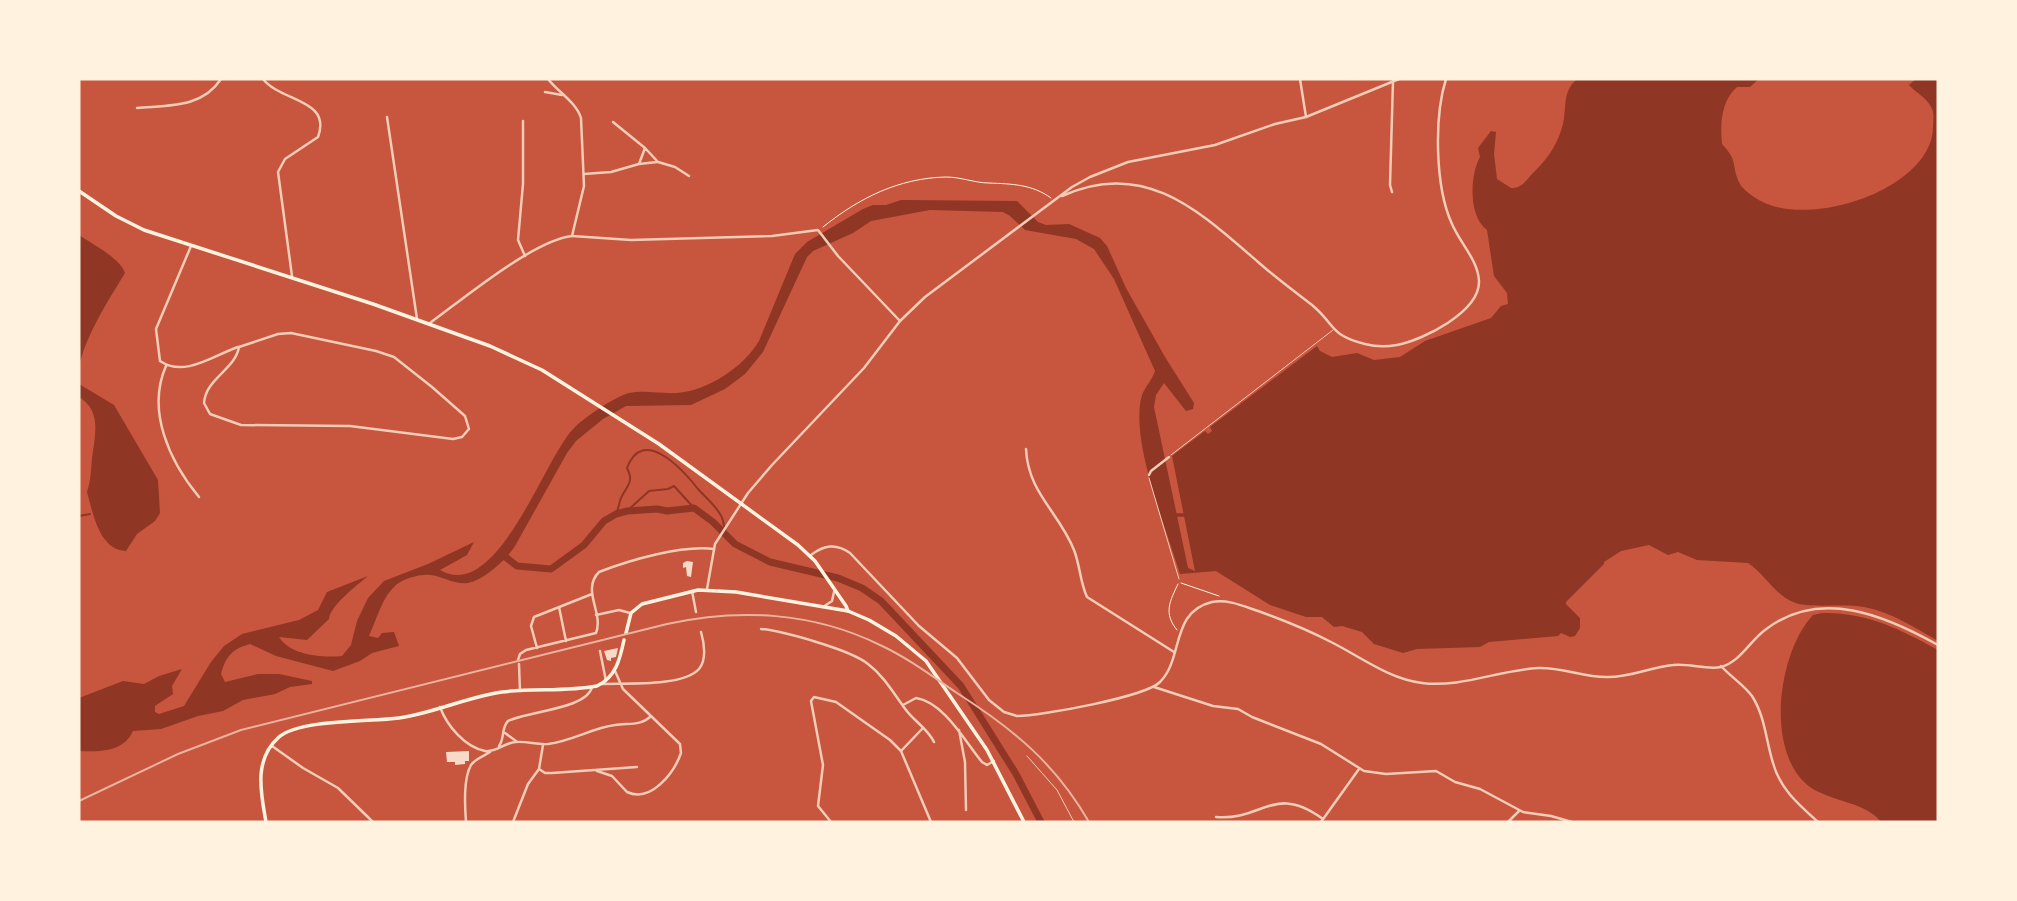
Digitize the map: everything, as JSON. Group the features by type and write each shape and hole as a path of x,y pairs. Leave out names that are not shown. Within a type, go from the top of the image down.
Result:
{"main road":[{"path":"79,191 135,226 417,319 530,364 667,449 810,556 848,611"},
{"path":"626,633 631,613 642,604 707,589 747,593 848,611 869,620 919,654 936,676 994,761 1024,822"},
{"path":"266,822 260,775 272,746 284,734 300,727 398,718 482,696 593,687 604,683 615,671 624,640"}],"street":[{"path":"137,108 192,102 215,89 221,79"},
{"path":"263,79 275,90 311,107 322,120 318,137 285,159 278,172 292,277"},
{"path":"548,79 580,113 584,174 582,200 572,236"},
{"path":"1300,79 1306,117"},
{"path":"707,589 717,540 741,504 772,465 864,368 900,321 940,286 1059,197 1080,182 1119,165 1214,145 1275,124 1306,117 1399,79"},
{"path":"1059,197 1087,187 1121,183 1146,187 1180,201 1198,211 1288,288 1312,305 1333,330 1366,344 1383,347 1397,345 1452,320 1470,307 1477,295 1479,279 1475,265 1452,226 1440,182 1440,126 1446,79"},
{"path":"1392,192 1393,81"},
{"path":"545,92 562,95"},
{"path":"387,117 417,319"},
{"path":"523,121 523,184 518,240 525,257"},
{"path":"613,122 658,162"},
{"path":"639,164 645,148"},
{"path":"584,174 611,172 658,162 675,167 689,176"},
{"path":"429,324 525,257 547,244 572,236 633,240 820,232 877,299 900,321"},
{"path":"191,246 156,328 160,361 166,365 177,368 189,366 239,347 278,334 291,333 376,351 394,358 454,406 468,421 469,429 462,437 453,439 350,426 252,426 230,422 210,414 203,399 207,389 236,357 239,347"},
{"path":"166,365 160,379 159,424 170,450 199,498"},
{"path":"1026,449 1027,467 1032,480 1074,549 1087,597 1174,652"},
{"path":"1149,475 1169,457"},
{"path":"810,556 820,548 828,546 837,546 850,553 919,626 957,658 980,690 1009,715 1022,716 1126,697 1154,687 1166,676 1179,632 1188,617 1199,608 1222,601 1307,630 1383,671 1418,683 1457,682 1540,668 1606,677 1631,675 1675,665 1721,667 1736,659 1761,633 1774,624 1797,614 1821,609 1844,609 1878,616 1938,645"},
{"path":"520,691 519,662 523,652 596,633 598,625 592,594 593,578 602,570 676,551 714,549"},
{"path":"822,607 830,604 834,598 832,587"},
{"path":"692,591 696,612"},
{"path":"537,648 531,626 536,615 592,594"},
{"path":"559,607 566,641"},
{"path":"596,615 622,610 631,613"},
{"path":"761,629 787,633 860,659 880,674 934,742"},
{"path":"600,651 604,683 674,681 697,671 703,654 701,632"},
{"path":"1721,667 1753,698 1782,785 1818,822"},
{"path":"597,771 612,776 631,795 647,793 661,784 682,750 680,744 624,689 615,671"},
{"path":"440,707 447,723 468,743 485,751 495,750 502,742 503,729 508,721 580,701 591,693 593,687"},
{"path":"1154,687 1213,706 1242,711 1321,744 1359,769 1386,774 1436,771 1455,782 1480,789 1519,811 1572,822"},
{"path":"831,822 818,806 822,765 812,717 812,698 822,697 836,702 890,740 901,751 930,822"},
{"path":"903,705 916,698 926,701 959,730 982,762 987,765 994,761"},
{"path":"466,822 466,788 471,766 495,750 512,742 542,744 566,740 598,728 639,723 651,716"},
{"path":"901,751 923,728"},
{"path":"503,729 510,738 519,742"},
{"path":"959,730 965,762 966,810"},
{"path":"513,822 530,778 539,769 542,744"},
{"path":"272,746 344,792 373,822"},
{"path":"539,769 548,773 637,767"},
{"path":"1216,817 1236,818 1268,804 1284,802 1305,807 1322,820 1359,769"},
{"path":"1508,822 1519,811"}],"lane":[{"path":"1169,457 1333,330"},
{"path":"1149,475 1179,579"},
{"path":"1027,757 1057,790 1074,822"}],"path":[{"path":"820,232 872,194 911,180 949,177 1020,185 1041,191 1054,201"},
{"path":"1179,632 1172,623 1168,607 1179,579 1186,586 1215,594 1222,601"}],"shaded area":[{"path":"1577,79 1759,79 1750,87 1737,87 1728,99 1722,121 1722,144 1733,159 1740,184 1748,193 1775,207 1802,210 1831,207 1861,199 1888,187 1911,170 1927,150 1934,117 1929,104 1909,85 1916,79 1938,79 1938,641 1874,609 1793,602 1780,594 1748,563 1697,560 1678,552 1668,555 1649,545 1621,551 1604,562 1566,602 1580,618 1580,628 1575,636 1561,633 1558,636 1489,642 1480,647 1417,649 1403,653 1374,644 1362,632 1342,626 1334,627 1322,617 1306,617 1270,605 1216,571 1180,574 1151,484 1141,435 1139,414 1142,395 1155,371 1114,279 1094,249 1076,239 1025,230 1003,212 930,210 871,221 853,233 813,251 807,257 763,352 745,374 725,389 691,405 626,406 603,419 576,441 515,546 488,574 468,583 426,575 397,584 386,597 369,636 378,638 382,633 394,632 399,646 372,653 360,661 333,671 276,656 250,644 234,651 225,662 221,674 225,682 258,674 279,674 312,681 312,684 243,700 223,711 198,716 161,729 133,731 124,743 117,747 79,751 79,698 123,681 144,684 182,669 172,686 173,694 155,706 155,712 159,714 184,706 224,646 242,634 299,620 318,610 327,592 368,576 339,602 329,619 307,640 279,637 298,651 316,656 342,656 351,645 357,621 368,598 384,581 474,542 467,555 440,570 461,575 481,566 500,547 518,522 575,427 623,395 689,391 724,376 744,360 759,341 795,254 807,242 863,209 901,200 1017,201 1038,222 1046,225 1069,224 1100,238 1107,246 1126,288 1194,403 1193,409 1186,411 1164,383 1156,395 1154,407 1188,568 1195,571 1172,456 1205,431 1208,434 1212,431 1210,427 1317,346 1320,351 1332,357 1357,353 1374,360 1400,357 1425,341 1491,318 1501,306 1508,304 1507,293 1494,276 1487,230 1476,215 1474,205 1474,174 1480,157 1478,148 1491,131 1496,132 1494,154 1497,179 1511,188 1522,185 1545,160 1556,143 1563,124 1567,94"},
{"path":"79,235 112,257 125,273 93,329 79,366"},
{"path":"79,384 114,405 158,480 160,513 155,521 137,534 126,551 117,549 103,537 92,510 87,492 95,424 91,409 79,397"},
{"path":"1813,615 1853,615 1882,623 1938,650 1938,822 1881,822 1867,810 1810,787 1795,771 1786,751 1782,727 1781,702 1785,677 1791,653 1801,632"}],"building":[{"path":"693,562 691,577 687,576 686,567 683,568 683,563"},
{"path":"618,648 616,657 611,658 611,661 607,660 604,651"},
{"path":"469,751 469,761 465,761 465,764 447,762 446,752"}],"waterway":[{"path":"616,514 629,483 627,468 634,456 643,450 653,451 673,463 712,504 721,516 726,535"},
{"path":"627,511 649,491 674,486 694,508"},
{"path":"505,552 503,555 517,566 551,569 584,545 604,521 616,514 627,511 694,508 735,544 770,562 838,578 862,588 881,601 961,686 1016,774 1041,822"},
{"path":"79,516 90,514"},
{"path":"1173,515 1184,515"}],"railway":[{"path":"79,801 178,754 241,730 667,624 748,615 775,616 829,626 855,634 910,661 996,720 1031,749 1062,782 1089,822"}]}
